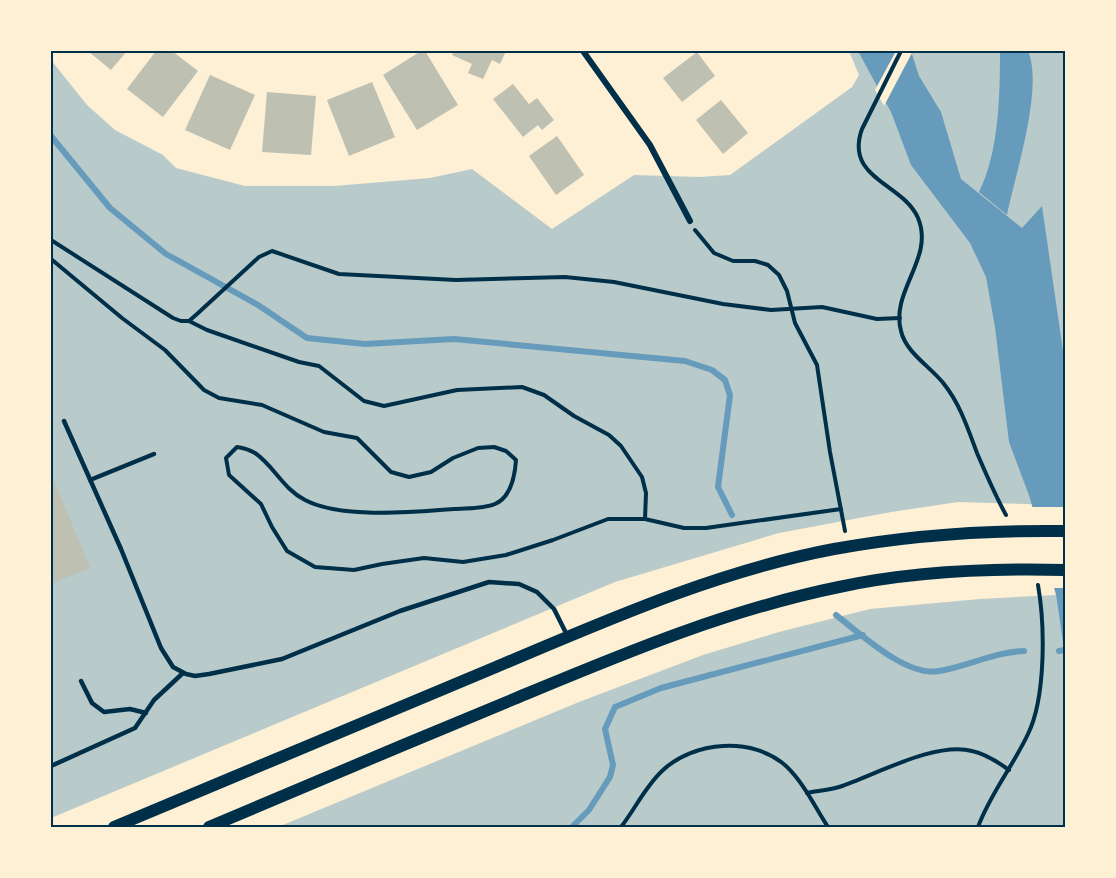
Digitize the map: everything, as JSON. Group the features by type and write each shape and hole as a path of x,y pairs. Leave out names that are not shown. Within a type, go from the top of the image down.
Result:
{"main road":[{"path":"114,827 653,603 769,565 833,549 898,539 986,532 1065,531"},
{"path":"209,827 588,668 733,614 840,586 902,576 997,570 1065,570"}],"street":[{"path":"583,51 650,145 690,221"}],"lane":[{"path":"64,421 121,549 161,648 169,662 183,673 195,676 282,659 400,611 489,582 519,584 537,592 554,609 568,637"},
{"path":"90,480 154,454"},
{"path":"51,766 128,733 140,723 154,700 183,673"},
{"path":"81,681 92,703 104,712 130,709 146,714"}],"path":[{"path":"902,51 874,104 859,140 863,162 875,178 903,196 910,204 919,220 922,232 920,254 901,301 900,331 905,341 937,375 955,400 1009,522"},
{"path":"690,221 699,237 714,253 733,261 755,261 768,265 779,275 787,291 791,310 801,336 817,365 845,532"},
{"path":"51,240 173,318 189,321 207,330 299,362 319,366 364,401 384,406 457,390 522,387 544,395 574,416 609,435 621,446 642,477 646,492 645,519"},
{"path":"189,321 259,257 272,251 339,274 456,280 565,277 614,282 723,304 771,310 822,307 877,319 900,318"},
{"path":"51,259 122,318 165,350 204,390 219,398 262,405 324,432 357,438 391,472 409,477 431,472 453,458 478,448 494,447 506,451 516,460 515,477 508,491 496,503 472,507 380,513 336,509 305,500 285,486 254,452 237,447 226,458 229,475 261,504 287,551 315,567 354,570 424,558 463,562 506,555 608,519 645,519 684,528 706,528 841,509"},
{"path":"978,827 1029,732 1038,702 1042,636 1037,582"},
{"path":"621,827 649,785 664,769 683,755 706,748 744,748 771,756 785,766 807,793 828,827"},
{"path":"807,793 838,787 915,758 949,749 971,750 992,759 1009,770"}],"shaded area":[{"path":"849,51 1065,51 1065,505 958,502 891,512 779,533 615,582 51,818 51,60 87,105 115,130 163,155 176,168 245,186 334,186 430,178 472,169 552,229 634,175 700,177 730,175 852,87 859,75"},
{"path":"1056,595 1065,657 1065,827 278,827 579,702 703,655 779,632 870,609"}],"water":[{"path":"858,51 911,51 919,76 941,112 961,179 1022,228 1042,206 1065,365 1065,657 1056,595 1030,498 1009,442 995,327 986,277 970,243 911,165 891,112"},
{"path":"1000,51 1028,51 1033,86 1026,132 1007,215 979,192 991,159 997,123"}],"pier":[{"path":"896,51 913,51 884,106 875,90"},
{"path":"1029,507 1065,507 1065,588 1051,588"}],"building":[{"path":"88,51 127,51 111,70"},
{"path":"156,51 172,51 198,71 163,117 127,89"},
{"path":"421,51 425,51 458,105 417,130 383,75"},
{"path":"454,51 506,51 500,64 492,60 483,79 468,73 472,64 452,55"},
{"path":"697,52 715,76 682,102 663,78"},
{"path":"210,75 255,95 230,150 185,130"},
{"path":"372,82 395,137 349,156 327,100"},
{"path":"513,84 529,104 537,98 554,120 542,130 538,125 523,137 493,99"},
{"path":"267,92 316,96 311,155 262,152"},
{"path":"721,100 748,133 723,154 696,120"},
{"path":"557,136 584,175 556,195 529,156"},
{"path":"51,473 90,568 51,584"}],"waterway":[{"path":"51,136 110,208 166,254 258,305 307,338 365,344 454,339 685,361 712,370 725,380 730,395 718,487 732,515"},
{"path":"836,615 898,661 926,671 950,669 1002,654 1024,651"},
{"path":"572,827 589,810 610,777 613,765 605,729 615,707 661,688 863,635"},
{"path":"1059,651 1065,650"}]}
